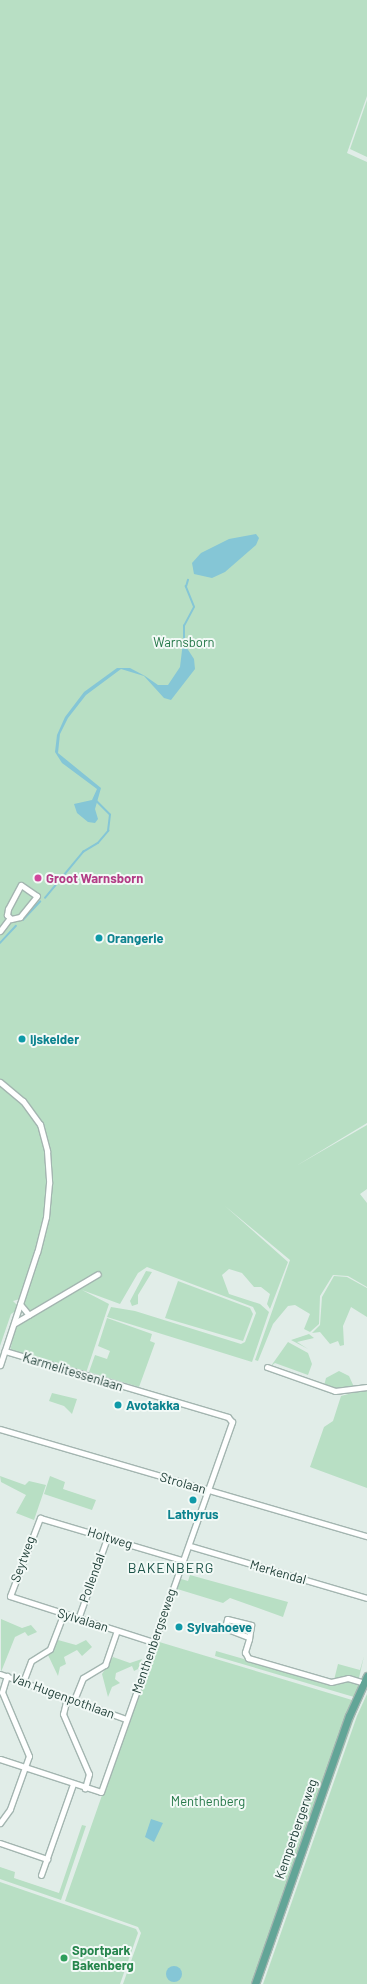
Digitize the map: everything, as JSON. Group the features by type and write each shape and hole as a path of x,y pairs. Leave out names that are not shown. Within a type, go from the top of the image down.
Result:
{"main road":[{"name":"Kemperbergerweg","path":"255,1984 333,1759 365,1680"}],"street":[{"path":"0,931 9,918 8,909 21,885 37,896 17,920 9,918"},
{"path":"0,1082 32,1113 47,1151 46,1217 14,1324 0,1365"},
{"path":"14,1324 98,1274"},
{"path":"20,1304 29,1315"},
{"name":"Karmelitessenlaan","path":"5,1351 228,1417 232,1422 210,1490"},
{"path":"266,1367 335,1392 367,1387"},
{"name":"Strolaan","path":"0,1429 367,1536"},
{"name":"Menthenbergseweg","path":"84,1788 101,1792 182,1560 190,1546 210,1490"},
{"name":"Holtweg","path":"39,1519 182,1560"},
{"name":"Seytweg","path":"12,1599 10,1596 39,1519"},
{"name":"Pollendal","path":"78,1619 107,1538"},
{"name":"Merkendal","path":"190,1546 367,1598"},
{"name":"Sylvalaan","path":"12,1599 153,1642"},
{"path":"23,1682 30,1661 50,1649 63,1614"},
{"name":"Kemperbergerweg","path":"248,1637 225,1628 227,1619 250,1624 248,1637 245,1652 248,1658 331,1682 348,1678 365,1680"},
{"path":"74,1700 83,1678 105,1665 117,1631"},
{"name":"Van Hugenpothlaan","path":"0,1674 126,1719"},
{"path":"0,1823 10,1809 29,1753 2,1692 7,1676"},
{"path":"0,1759 84,1788 89,1774 63,1714 67,1698"},
{"path":"41,1875 73,1784"},
{"path":"0,1843 47,1859"}],"green space":[{"name":"Warnsborn","path":"0,0 367,0 367,96 347,153 367,162 367,1123 296,1166 367,1125 367,1189 360,1194 367,1203 367,1287 348,1276 333,1275 320,1296 319,1324 310,1332 304,1329 310,1314 295,1305 288,1306 273,1324 258,1361 255,1360 290,1260 225,1206 288,1262 270,1309 267,1304 270,1294 261,1287 254,1287 242,1273 229,1269 222,1275 229,1294 260,1304 269,1312 252,1362 107,1317 111,1307 135,1311 241,1344 245,1342 256,1313 253,1307 147,1267 138,1273 120,1304 82,1290 109,1304 86,1373 10,1351 16,1325 28,1316 23,1302 38,1255 36,1251 20,1299 13,1301 17,1305 16,1311 11,1314 0,1346"},
{"path":"367,100 367,157 350,149"},
{"path":"146,1271 152,1272 138,1295 138,1304 132,1306 130,1301"},
{"path":"334,1276 347,1277 367,1288 367,1317 351,1307 343,1326 344,1345 340,1346 338,1341 330,1344 320,1332 312,1333 320,1325 322,1297"},
{"path":"178,1281 250,1308 253,1314 243,1341 165,1318"},
{"path":"107,1318 152,1334 150,1341 155,1343 139,1387 89,1372 95,1355 107,1359 110,1351 98,1346"},
{"path":"309,1334 314,1338 297,1342 308,1349 291,1340"},
{"path":"288,1342 308,1353 312,1364 308,1375 275,1363 271,1366"},
{"path":"339,1371 349,1376 354,1387 339,1390 324,1386 326,1378"},
{"path":"367,1389 367,1488 310,1467 324,1427 333,1421 341,1396"},
{"path":"52,1393 77,1399 72,1414 64,1406 49,1401"},
{"path":"0,1476 25,1485 29,1481 46,1485 34,1520 16,1513 26,1495 1,1482"},
{"path":"50,1476 65,1482 63,1489 96,1500 92,1510 44,1494"},
{"path":"190,1575 288,1602 283,1617 230,1598 223,1603 174,1588 178,1578 188,1581"},
{"path":"1,1619 22,1628 31,1625 37,1632 28,1636 25,1632 15,1637 1,1672"},
{"path":"58,1640 76,1645 86,1640 92,1647 82,1656 77,1650 64,1657 66,1664 60,1667 58,1676 48,1655"},
{"name":"Menthenberg","path":"156,1641 352,1700 252,1984 123,1984 141,1933 138,1927 65,1901"},
{"path":"216,1651 331,1684 345,1680 359,1685 354,1697 215,1656"},
{"path":"364,1656 359,1678 334,1680 338,1664 360,1670"},
{"path":"113,1657 130,1663 142,1659 138,1669 134,1671 132,1666 116,1673 115,1679 120,1683 112,1687 108,1697 102,1674"},
{"path":"366,1685 260,1984 258,1984 342,1742"},
{"path":"367,1694 367,1984 263,1984 357,1716"},
{"path":"82,1825 86,1826 61,1900 0,1879 0,1867 15,1872 14,1878 59,1893"},
{"name":"Sportpark Bakenberg","path":"0,1882 136,1929 138,1933 120,1984 0,1984"}],"water":[{"path":"256,534 259,538 256,545 225,572 212,578 194,574 192,563 201,553 229,539"},
{"path":"183,642 194,659 195,669 171,700 164,698 144,676 121,669 86,695 68,718 60,734 58,753 101,788 95,809 98,819 95,823 88,822 77,813 74,804 92,800 97,789 62,763 55,752 57,735 65,717 84,692 117,668 130,668 145,676 158,685 168,685 180,667"},
{"path":"151,1819 163,1823 154,1842 145,1837"},
{"path":"171,1966 177,1966 182,1971 180,1980 177,1982 171,1982 166,1977 166,1971"}],"waterway":[{"path":"184,643 184,626 194,607 186,587 188,580"},
{"path":"45,898 83,852 98,843 108,831 110,815 96,801"},
{"path":"23,920 40,902"},
{"path":"0,943 16,926"}],"place":[{"name":"Groot Warnsborn","path":"38,878"},
{"name":"Orangerie","path":"99,938"},
{"name":"ijskelder","path":"22,1039"},
{"name":"Avotakka","path":"118,1405"},
{"name":"Lathyrus","path":"193,1500"},
{"name":"Sylvahoeve","path":"179,1627"},
{"name":"Sportpark Bakenberg","path":"64,1958"}],"district":[{"name":"BAKENBERG","path":"171,1568"}]}
